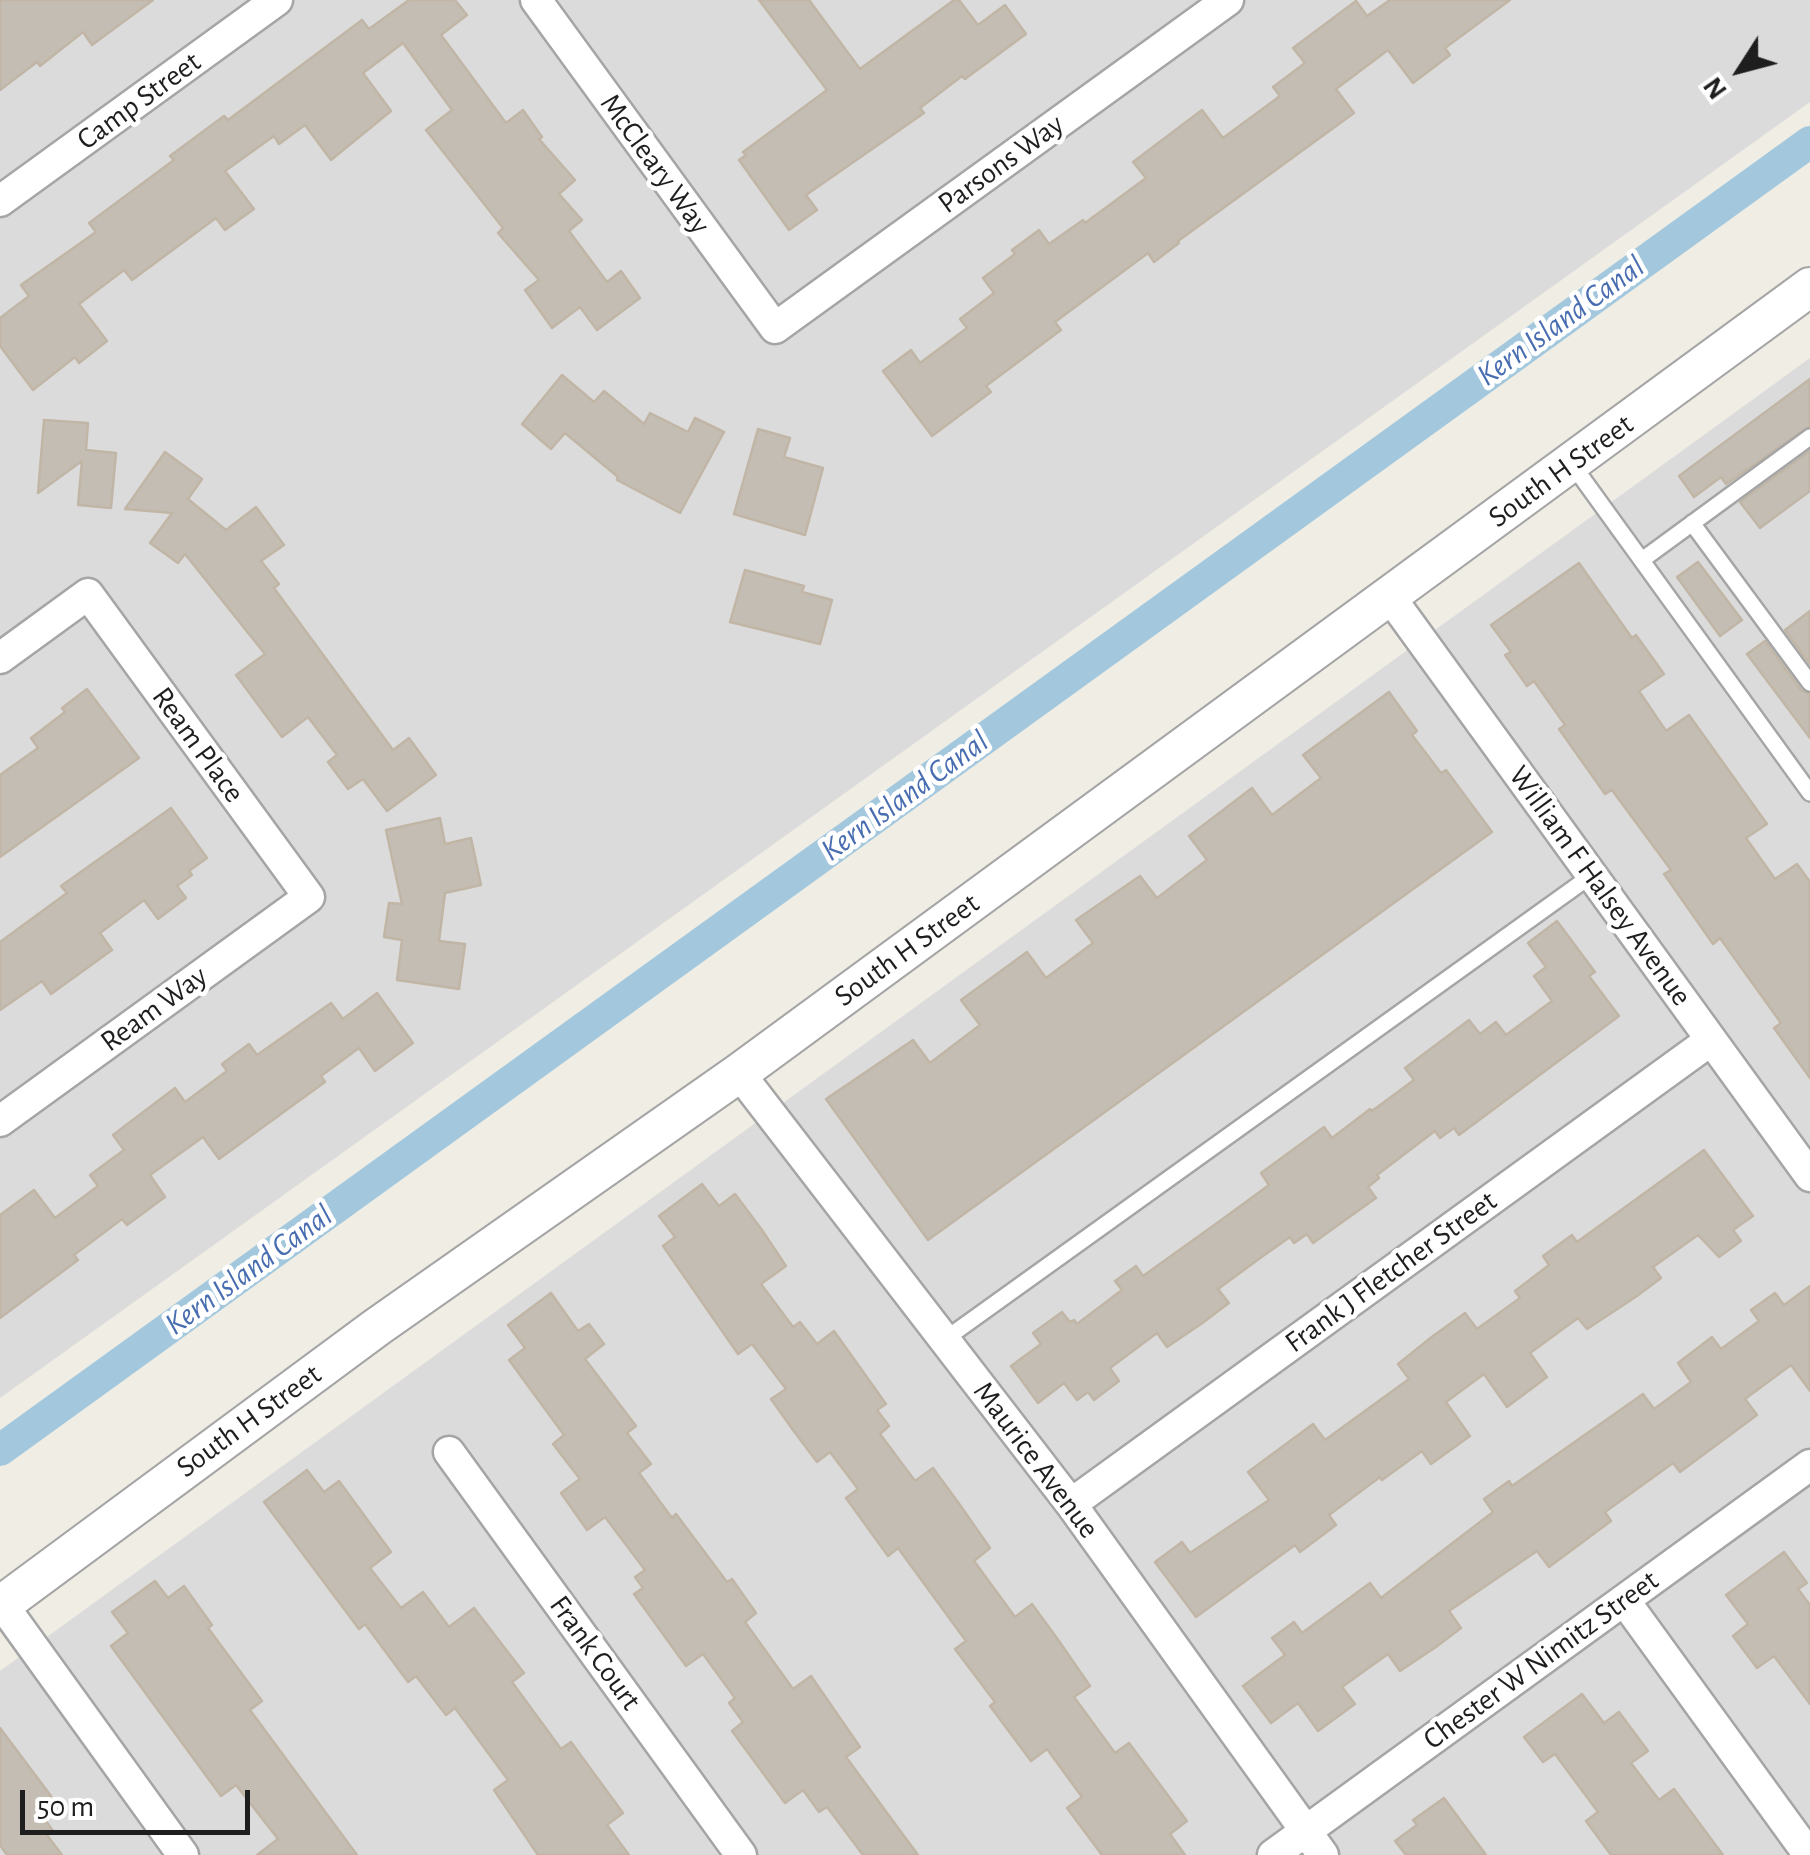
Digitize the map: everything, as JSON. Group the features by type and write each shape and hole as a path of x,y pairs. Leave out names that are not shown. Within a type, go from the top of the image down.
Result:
{"street":[{"name":"Camp Street","path":"0,201 277,0"},
{"name":"McCleary Way","path":"536,0 775,328"},
{"name":"Parsons Way","path":"775,328 1228,0"},
{"name":"South H Street","path":"1,1605 377,1327 739,1073 1810,286"},
{"name":"Ream Place","path":"0,658 88,594 308,896"},
{"name":"William F Halsey Avenue","path":"1390,597 1810,1176"},
{"name":"Ream Way","path":"0,1120 308,896"},
{"name":"Frank J Fletcher Street","path":"1071,1504 1712,1040"},
{"name":"Maurice Avenue","path":"739,1073 1071,1504 1315,1843"},
{"name":"Frank Court","path":"449,1452 741,1855"},
{"name":"Chester W Nimitz Street","path":"1273,1855 1315,1843 1624,1600 1810,1465"},
{"path":"1624,1600 1809,1855"},
{"path":"1,1605 183,1855"}],"lane":[{"path":"1642,560 1810,436"},
{"path":"1571,463 1810,793"},
{"path":"1692,523 1810,684"},
{"path":"944,1340 1592,875"}],"shaded area":[{"path":"0,0 1810,0 1810,102 0,1398"},
{"path":"1810,358 1810,1855 0,1855 0,1671"}],"building":[{"path":"0,0 153,0 92,45 83,32 40,66 37,62 0,90"},
{"path":"409,0 455,0 467,15 441,35 506,123 523,110 542,137 539,139 575,180 559,194 582,220 569,231 607,282 621,271 640,298 597,330 580,307 552,328 525,290 539,280 498,233 503,228 426,130 452,110 403,43 363,73 391,111 331,160 305,125 279,144 274,136 225,171 254,209 225,230 216,218 132,280 124,270 79,304 107,341 79,363 75,357 33,390 0,346 0,318 29,296 21,285 96,232 89,223 174,160 170,156 224,116 228,120 362,20 369,29"},
{"path":"759,0 809,0 860,69 954,0 959,0 978,25 1005,5 1026,34 965,79 962,76 920,108 924,113 806,195 817,210 789,230 739,160 746,155 743,152 827,90"},
{"path":"1390,0 1510,0 1445,48 1450,55 1413,83 1388,50 1336,89 1354,113 1154,262 1148,253 1055,322 1061,330 986,386 991,392 932,436 883,371 911,350 920,363 967,328 960,319 994,293 983,278 1015,254 1012,250 1039,230 1049,244 1083,220 1085,223 1146,178 1133,162 1202,110 1223,138 1280,96 1273,87 1305,63 1293,48 1356,1 1367,16"},
{"path":"562,375 594,402 604,391 644,424 650,413 688,432 695,418 724,432 680,513 617,480 565,433 551,449 522,424"},
{"path":"1810,379 1810,426 1726,484 1721,477 1694,497 1679,476"},
{"path":"44,420 88,423 86,450 116,453 111,508 78,505 82,461 38,493"},
{"path":"758,429 790,438 784,457 823,468 805,535 734,514"},
{"path":"1810,451 1810,491 1760,528 1740,502"},
{"path":"165,452 202,479 188,499 226,530 256,507 284,545 261,561 279,584 274,588 393,750 409,738 436,775 387,811 363,779 348,789 328,762 337,755 308,717 282,737 236,675 265,654 185,554 178,563 150,543 172,513 125,509"},
{"path":"1698,562 1742,620 1720,636 1677,577"},
{"path":"1579,563 1632,638 1636,635 1664,674 1639,691 1666,731 1689,715 1767,824 1746,838 1775,879 1797,864 1810,882 1810,1078 1774,1028 1781,1023 1720,938 1713,944 1664,874 1671,870 1612,790 1605,794 1559,729 1565,725 1534,681 1527,686 1505,655 1511,652 1491,625"},
{"path":"745,570 804,586 802,592 832,600 820,644 730,622"},
{"path":"1810,611 1810,664 1785,630"},
{"path":"1765,641 1801,690 1810,694 1810,738 1747,654"},
{"path":"87,689 139,758 0,857 0,775 38,748 31,738"},
{"path":"1389,692 1417,731 1412,735 1441,773 1446,770 1492,832 928,1240 826,1099 913,1040 930,1063 980,1025 961,1000 1027,952 1046,978 1093,943 1076,920 1140,876 1157,898 1207,860 1189,836 1252,788 1272,815 1321,778 1303,755"},
{"path":"171,808 207,858 177,886 186,898 158,919 144,900 100,933 112,950 51,994 42,981 0,1010 0,942 67,893 61,886"},
{"path":"440,818 445,844 471,838 481,885 445,893 439,941 465,944 459,989 397,980 402,940 384,937 389,903 402,904 386,830"},
{"path":"1557,921 1595,972 1589,976 1619,1016 1459,1135 1454,1128 1440,1138 1435,1131 1377,1175 1379,1178 1368,1187 1376,1198 1313,1243 1307,1234 1294,1243 1290,1237 1218,1289 1229,1303 1201,1324 1167,1347 1157,1333 1110,1368 1119,1381 1094,1400 1088,1392 1077,1400 1064,1383 1038,1403 1011,1366 1041,1344 1033,1333 1062,1312 1077,1324 1122,1290 1115,1281 1136,1266 1143,1276 1269,1185 1261,1173 1324,1127 1332,1138 1414,1080 1405,1068 1469,1020 1480,1034 1496,1022 1506,1035 1552,1001 1534,976 1546,967 1528,943"},
{"path":"377,993 413,1043 375,1071 359,1048 321,1076 325,1082 219,1159 203,1137 150,1175 165,1197 127,1225 122,1219 74,1255 78,1260 0,1318 0,1215 34,1190 55,1218 98,1186 90,1175 124,1150 113,1135 175,1088 185,1102 227,1071 222,1064 249,1044 257,1055 331,1003 343,1019"},
{"path":"1704,1150 1753,1216 1733,1230 1741,1241 1719,1257 1698,1235 1653,1267 1661,1278 1637,1296 1587,1329 1578,1318 1530,1353 1547,1377 1507,1407 1484,1374 1446,1402 1470,1436 1431,1464 1422,1451 1382,1480 1380,1477 1329,1515 1336,1525 1300,1552 1295,1545 1196,1617 1155,1562 1182,1542 1190,1553 1269,1500 1248,1472 1313,1424 1325,1440 1409,1379 1398,1364 1433,1336 1465,1313 1477,1329 1520,1298 1515,1291 1549,1265 1543,1256 1572,1235 1577,1242"},
{"path":"702,1184 719,1206 735,1194 762,1230 786,1266 761,1284 793,1327 800,1322 817,1344 834,1331 886,1404 877,1410 889,1426 880,1434 915,1481 933,1468 990,1548 974,1561 1015,1617 1032,1604 1059,1641 1090,1686 1074,1697 1115,1753 1129,1743 1187,1821 1170,1834 1185,1855 1102,1855 1067,1808 1082,1797 1047,1749 1031,1761 990,1706 995,1702 955,1649 966,1641 898,1548 888,1556 846,1498 858,1489 830,1452 817,1462 771,1399 786,1389 752,1344 738,1354 663,1246 675,1237 659,1216"},
{"path":"1810,1286 1810,1391 1791,1365 1745,1399 1757,1415 1680,1472 1673,1463 1605,1512 1611,1521 1549,1567 1537,1551 1449,1611 1461,1628 1436,1647 1400,1671 1388,1654 1342,1687 1355,1704 1318,1731 1298,1703 1271,1723 1243,1686 1285,1655 1272,1638 1294,1622 1302,1633 1370,1583 1381,1598 1493,1512 1484,1499 1509,1481 1512,1486 1643,1394 1654,1409 1691,1382 1678,1363 1712,1337 1721,1349 1759,1321 1751,1310 1775,1293 1784,1305"},
{"path":"551,1293 578,1331 589,1324 604,1344 585,1359 636,1426 627,1433 651,1464 639,1473 672,1518 676,1514 727,1582 732,1579 756,1613 745,1622 793,1689 811,1676 860,1747 846,1757 918,1855 863,1855 827,1807 819,1812 803,1790 785,1803 732,1731 743,1722 729,1703 735,1698 703,1654 686,1666 634,1594 643,1588 635,1577 645,1570 605,1517 587,1530 561,1493 580,1479 553,1444 564,1435 509,1360 525,1348 508,1325"},
{"path":"307,1470 324,1492 339,1481 391,1552 370,1568 401,1608 423,1592 449,1627 474,1608 524,1673 512,1682 561,1749 571,1742 623,1813 607,1825 629,1855 538,1855 494,1790 508,1780 455,1708 446,1715 416,1676 408,1682 365,1624 359,1629 264,1502"},
{"path":"1784,1552 1807,1583 1798,1589 1810,1605 1810,1704 1774,1656 1757,1668 1733,1636 1748,1624 1726,1595"},
{"path":"155,1581 168,1598 184,1586 212,1625 208,1628 262,1701 250,1710 357,1855 257,1855 278,1839 236,1785 221,1796 111,1646 128,1633 112,1612"},
{"path":"1582,1694 1604,1723 1619,1712 1648,1751 1631,1763 1659,1800 1674,1789 1723,1855 1611,1855 1586,1821 1598,1812 1555,1754 1543,1762 1524,1737"},
{"path":"0,1728 51,1796 36,1807 53,1831 47,1835 62,1855 7,1855 0,1845"},
{"path":"1444,1798 1486,1855 1406,1855 1395,1841 1417,1825 1413,1820"}],"waterway":[{"name":"Kern Island Canal","path":"0,1450 1810,142"}]}
